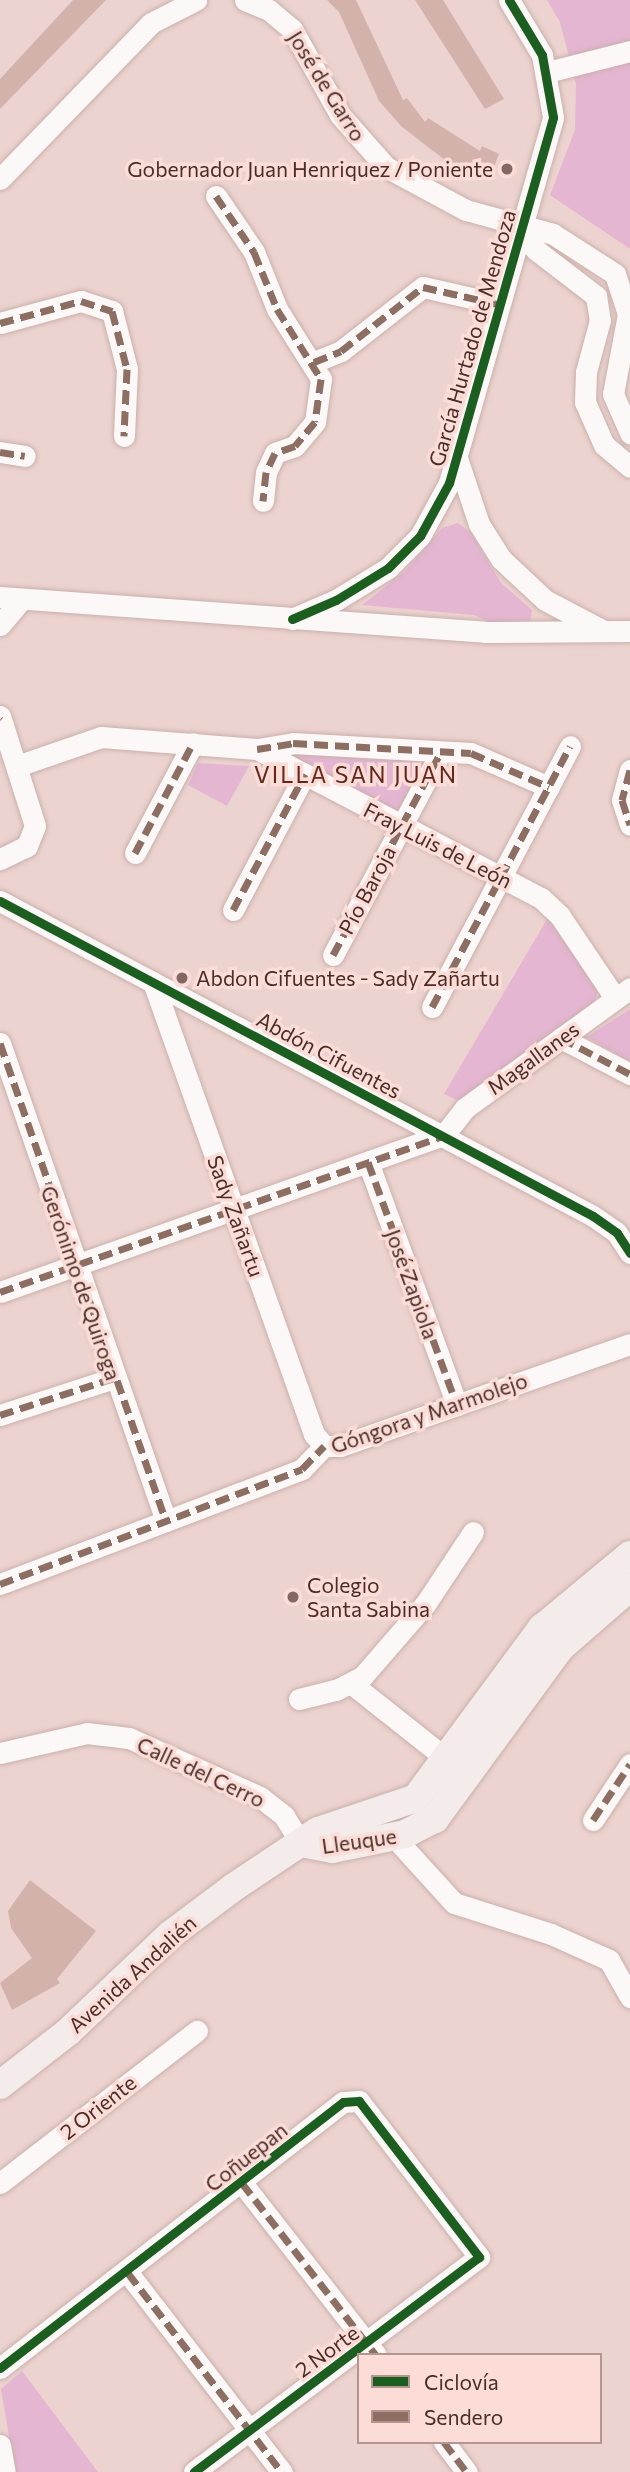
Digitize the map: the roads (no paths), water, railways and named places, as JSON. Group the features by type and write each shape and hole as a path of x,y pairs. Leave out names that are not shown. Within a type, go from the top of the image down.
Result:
{"main road":[{"name":"Lleuque","path":"301,1843 332,1849 394,1837 415,1831 444,1811 572,1616 630,1555"},
{"name":"Lleuque","path":"301,1843 326,1827 416,1798 448,1760 529,1644 572,1616 630,1587"},
{"name":"Avenida Andalién","path":"0,2085 68,2032 170,1936 301,1843"}],"street":[{"path":"0,179 151,23 196,0"},
{"name":"José de Garro","path":"245,0 269,10 297,34 341,115 386,167 445,202 520,228 554,234 602,262 625,281"},
{"name":"García Hurtado de Mendoza","path":"292,618 370,582 405,553 438,509 457,458 498,304 551,129 547,72 509,0"},
{"path":"547,72 630,51"},
{"path":"216,195 254,252 288,328 314,362 322,388 319,413 303,439 275,453 265,472 263,500"},
{"path":"520,228 536,250 593,290 600,320 586,372 585,402 604,446 630,467"},
{"path":"593,290 625,281 628,314 612,394 630,433"},
{"path":"314,362 341,351 423,287 498,304"},
{"path":"0,323 80,300 112,311 127,369 124,436"},
{"path":"0,452 25,456"},
{"path":"457,458 479,524 501,559 545,600 607,632"},
{"path":"0,597 485,632 630,631"},
{"path":"0,625 22,599"},
{"path":"0,718 17,766 34,833 22,850 0,859"},
{"name":"Fray Luis de León","path":"17,766 91,737 257,749 553,907 622,993"},
{"path":"135,853 193,743"},
{"path":"257,749 293,743 488,757 549,787"},
{"path":"432,1007 570,746"},
{"name":"Pío Baroja","path":"333,955 442,752"},
{"path":"630,770 622,800 630,825"},
{"path":"233,911 305,775"},
{"name":"Abdón Cifuentes","path":"0,901 593,1216 617,1233 630,1253"},
{"name":"Sady Zañartu","path":"153,982 314,1434 324,1446"},
{"name":"Magallanes","path":"444,1135 465,1108 622,993"},
{"path":"561,1038 630,1074"},
{"name":"Gerónimo de Quiroga","path":"0,1043 74,1266 166,1521"},
{"path":"0,1292 444,1135"},
{"name":"José Zapiola","path":"368,1162 457,1405"},
{"name":"Góngora y Marmolejo","path":"0,1584 302,1469 324,1446 341,1446 630,1343"},
{"path":"0,1415 114,1378"},
{"path":"299,1699 352,1684 426,1603 473,1532"},
{"path":"352,1684 448,1760"},
{"name":"Calle del Cerro","path":"0,1753 87,1733 129,1738 260,1797 284,1816 301,1843"},
{"path":"593,1819 630,1765"},
{"path":"394,1837 454,1903 551,1934 609,1960 630,1997"},
{"name":"2 Oriente","path":"0,2183 197,2031"},
{"name":"Coñuepan","path":"3,2358 128,2273 343,2102 359,2101 479,2257"},
{"path":"242,2183 372,2349"},
{"name":"2 Norte","path":"372,2349 479,2257"},
{"path":"128,2273 282,2472"},
{"name":"2 Norte","path":"194,2472 250,2430 357,2359"},
{"path":"446,2444 467,2472"},
{"path":"0,2445 5,2472"}],"place":[{"name":"Gobernador Juan Henriquez / Poniente","path":"507,169"},
{"name":"Abdon Cifuentes - Sady Zañartu","path":"182,978"},
{"name":"Colegio Santa Sabina","path":"293,1597"}],"district":[{"name":"VILLA SAN JUAN","path":"356,774"}]}
